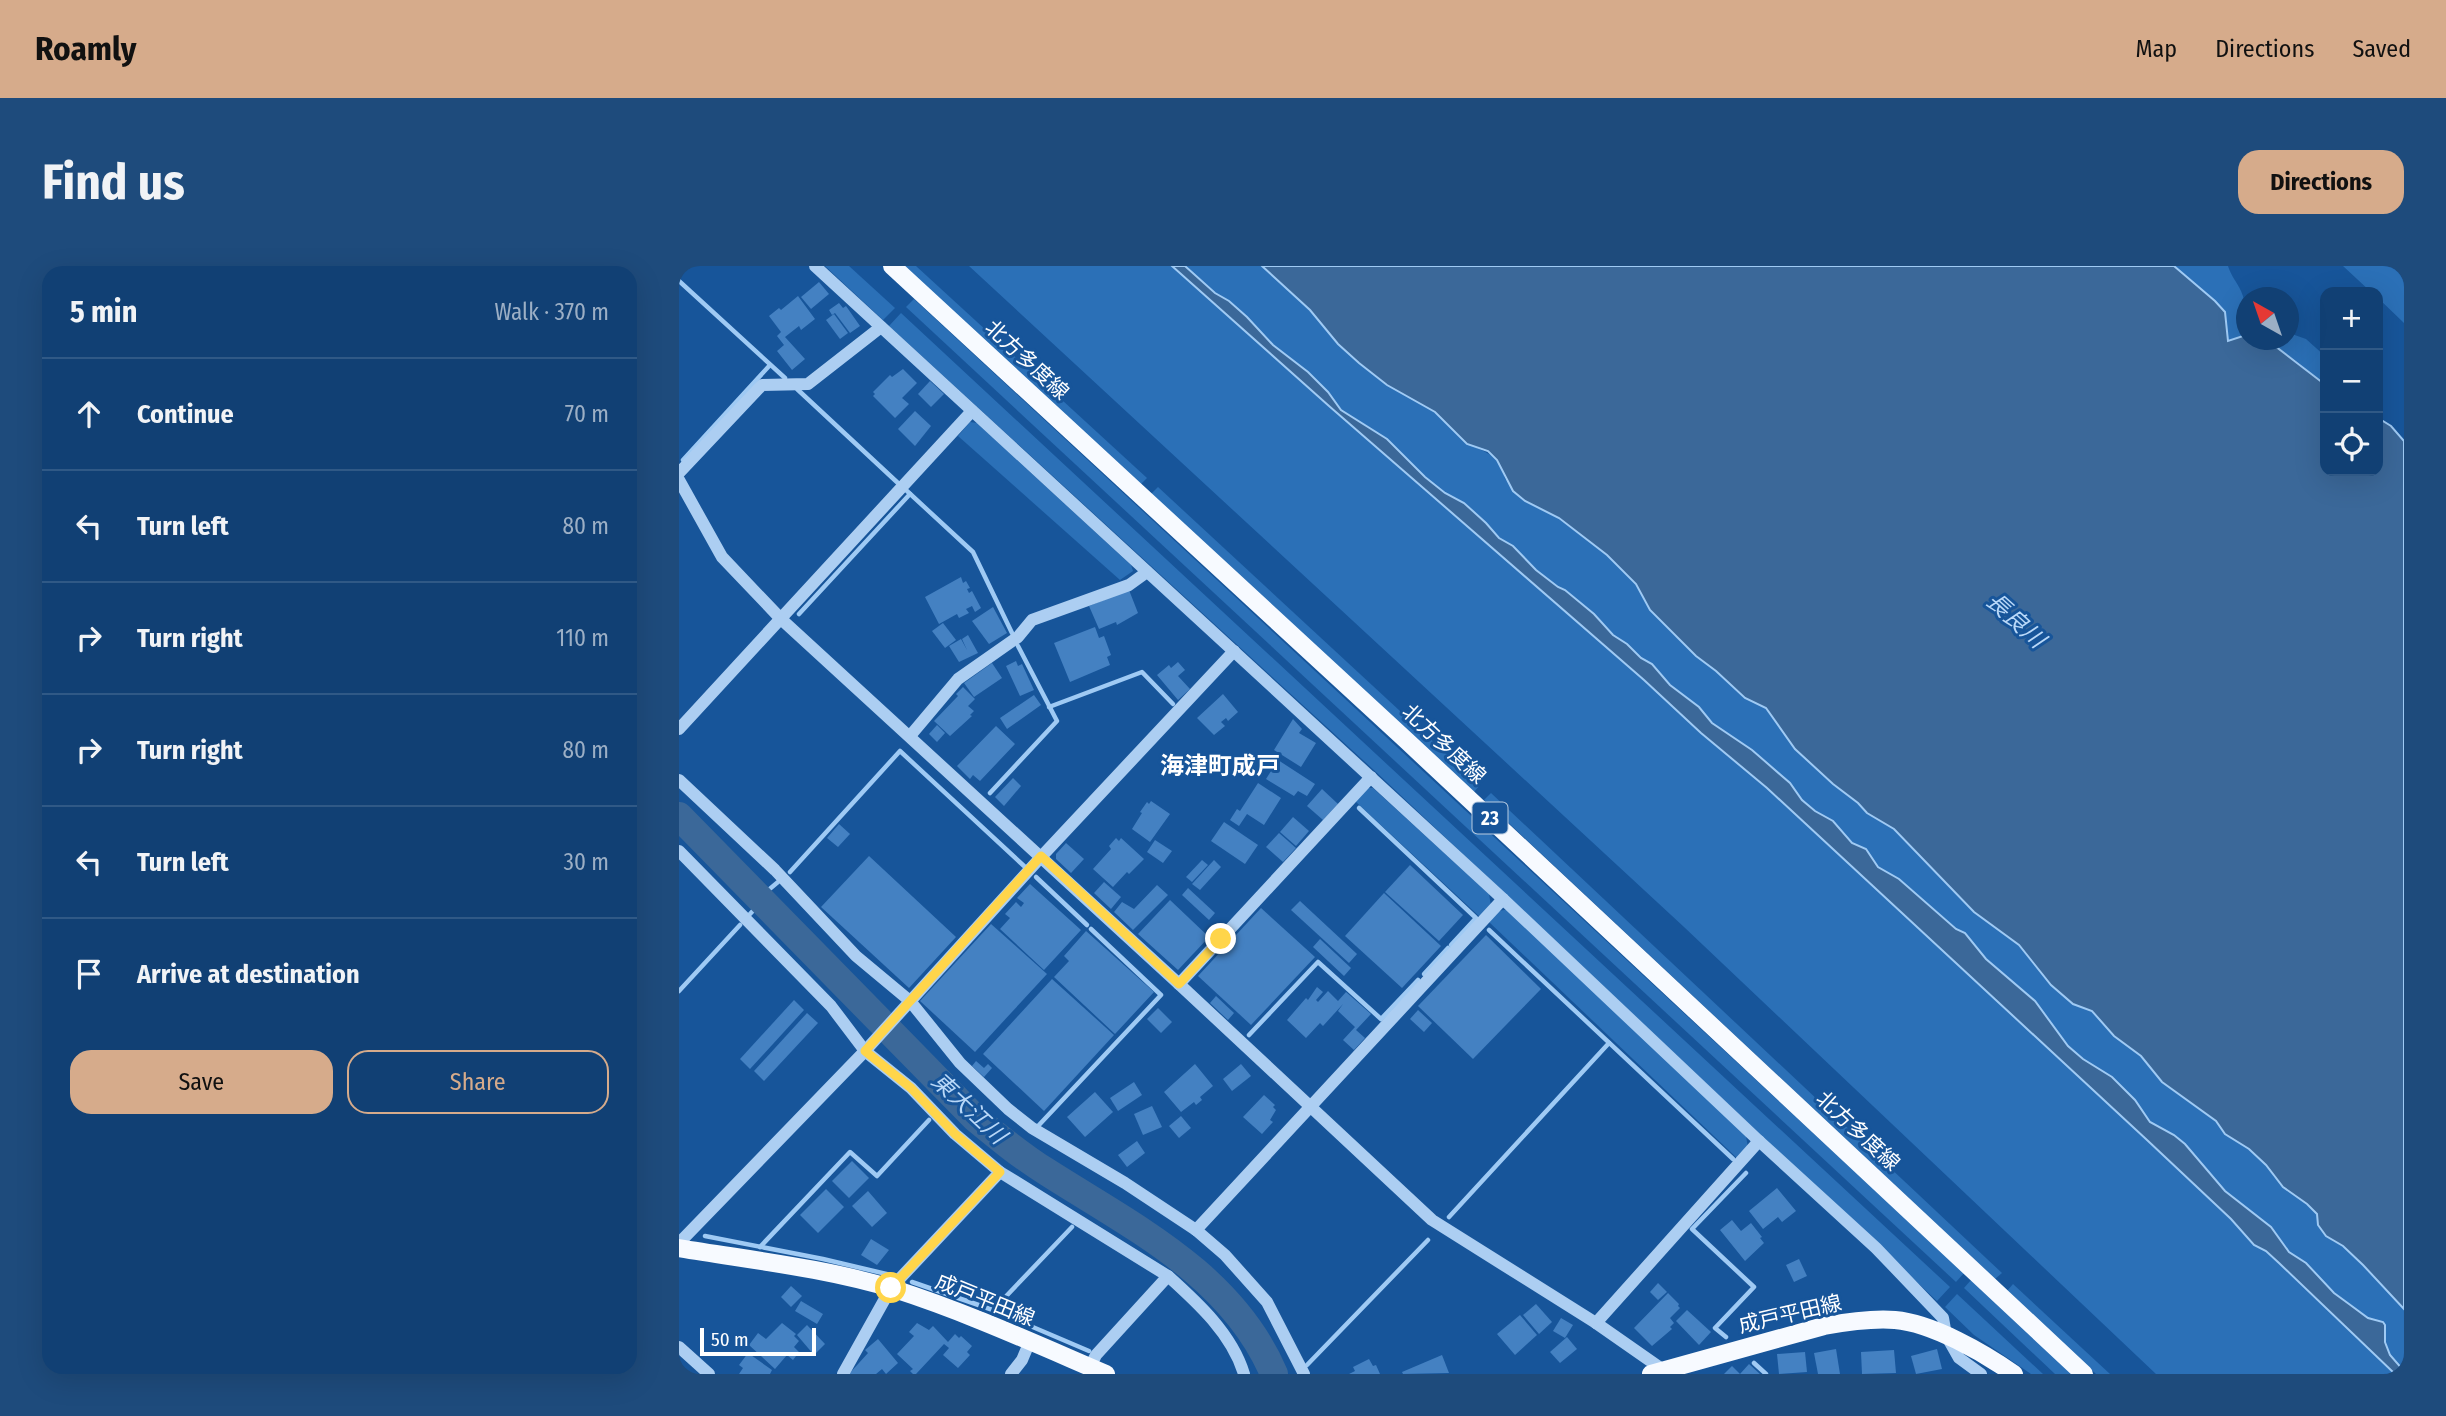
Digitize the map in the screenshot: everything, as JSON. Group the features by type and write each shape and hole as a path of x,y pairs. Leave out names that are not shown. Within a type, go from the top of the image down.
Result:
{"main road":[{"name":"北方多度線","path":"892,266 1407,741 2084,1374"},
{"name":"成戸平田線","path":"679,1245 891,1288 948,1308 1098,1370"},
{"name":"成戸平田線","path":"1662,1373 1781,1337 1846,1322 1896,1320 1946,1335 1994,1360 2014,1374"}],"street":[{"path":"815,266 1503,899 1876,1248 1943,1318 1946,1335 1959,1358 1981,1374"},
{"path":"679,473 762,385 808,384 881,327"},
{"path":"679,729 972,411"},
{"path":"679,480 722,557 781,619 1041,856 1431,1220 1596,1323 1662,1373"},
{"path":"910,736 958,679 1019,637 1032,620 1129,585 1147,572"},
{"path":"679,1245 865,1051 1041,856 1234,651"},
{"path":"1179,984 1371,777"},
{"path":"679,780 775,870 856,956 907,1004 960,1063 1008,1109 1032,1128 1196,1230 1225,1255 1267,1302 1304,1374"},
{"path":"679,851 823,998 865,1051 911,1088 955,1134 1000,1172 1168,1276 1189,1295 1219,1327 1244,1374"},
{"path":"1196,1230 1503,899"},
{"path":"1596,1323 1759,1141"},
{"path":"843,1374 891,1288 1000,1172"},
{"path":"1098,1370 1096,1355 1168,1276"},
{"path":"1011,1374 1022,1360 1030,1341"},
{"path":"679,1347 709,1374"}],"shaded area":[{"path":"825,266 849,266 895,308 883,320"},
{"path":"902,266 916,266 1147,478 1141,484"},
{"path":"969,266 1172,266 1701,733 1767,788 2147,1140 2254,1245 2266,1251 2312,1293 2395,1374 2156,1374 1684,927"},
{"path":"1185,266 1262,266 1304,304 1361,365 1438,414 1468,443 1493,457 1502,469 1505,479 1607,555 1636,584 1666,627 1745,698 1766,708 1795,749 1858,803 1867,814 1894,829 1974,912 2019,945 2051,985 2073,1004 2092,1011 2114,1036 2141,1056 2162,1082 2216,1121 2225,1134 2249,1149 2274,1177 2317,1214 2318,1225 2363,1265 2404,1309 2404,1371 2389,1351 2385,1325 2368,1318 2334,1293 2306,1263 2289,1252 2271,1227 2225,1191 2185,1144 2150,1122 2135,1100 2112,1078 2068,1046 2035,1001 1986,959 1965,933 1956,929 1899,879 1878,867 1866,849 1852,843 1833,821 1802,800 1790,783 1712,723 1699,707 1670,685 1652,664 1640,658 1594,614 1536,570 1464,503 1445,493 1425,477 1387,439 1341,410 1308,372 1273,345 1229,301 1215,293"},
{"path":"2174,266 2228,266 2238,287 2236,287 2236,338 2228,341 2225,312"},
{"path":"2343,266 2404,266 2404,323 2383,303 2383,287 2366,287"},
{"path":"914,299 1964,1273 1956,1282 906,307"},
{"path":"901,313 1950,1287 1937,1301 1376,772 889,326"},
{"path":"2299,337 2320,352 2320,380 2279,350 2299,350"},
{"path":"970,422 977,423 1131,565 1133,571 1120,580 958,436"},
{"path":"1158,487 1480,785 1474,792 1151,494"},
{"path":"1368,788 1373,788 1489,894 1491,906 1480,917 1355,801"},
{"path":"1491,793 2002,1273 1995,1279 1484,800"},
{"path":"1509,910 1746,1136 1748,1148 1738,1159 1489,922 1499,911"},
{"path":"1971,1280 2072,1374 2055,1374 1964,1288"},
{"path":"2013,1284 2110,1374 2096,1374 2007,1291"},
{"path":"1957,1294 2043,1374 2031,1374 1974,1335 1945,1307"}],"water":[{"path":"1172,266 1185,266 1215,293 1229,301 1273,345 1308,372 1341,410 1387,439 1425,477 1445,493 1464,503 1536,570 1565,590 1594,614 1613,635 1652,664 1670,685 1699,707 1712,723 1752,750 1790,783 1802,800 1833,821 1852,843 1866,849 1878,867 1899,879 1956,929 1965,933 1986,959 2035,1001 2068,1046 2112,1077 2135,1100 2150,1122 2185,1144 2225,1191 2271,1227 2289,1252 2306,1263 2334,1293 2368,1318 2383,1322 2385,1342 2390,1355 2404,1374 2395,1374 2266,1251 2254,1245 2231,1219 2147,1140 1767,788 1701,733"},
{"name":"長良川","path":"1262,266 2174,266 2225,312 2228,341 2236,338 2236,350 2280,350 2320,381 2320,476 2383,476 2383,421 2391,426 2404,441 2404,1309 2343,1246 2326,1236 2318,1225 2317,1214 2283,1187 2249,1149 2225,1134 2216,1121 2162,1082 2141,1056 2114,1036 2092,1011 2073,1004 2051,985 2019,945 1974,912 1894,829 1867,813 1795,749 1766,708 1745,698 1696,656 1650,610 1636,584 1607,555 1559,518 1525,501 1513,491 1497,460 1488,451 1467,444 1435,412 1387,385 1359,363 1338,344 1310,310"}],"building":[{"path":"819,282 829,294 811,309 801,297"},
{"path":"798,296 815,319 801,330 799,326 785,337 805,359 792,370 777,351 784,345 777,336 781,332 769,316"},
{"path":"839,303 843,308 846,306 860,326 850,333 835,313 832,315 829,310"},
{"path":"834,314 848,333 840,339 826,320"},
{"path":"903,369 917,383 902,398 909,404 895,418 873,396 873,392 890,375 892,377"},
{"path":"930,381 944,394 931,407 918,394"},
{"path":"915,411 931,426 915,446 898,429"},
{"path":"961,577 981,608 975,612 972,606 966,609 969,613 959,618 957,614 939,624 925,597"},
{"path":"1129,590 1138,613 1117,625 1116,622 1099,629 1089,606"},
{"path":"993,607 1007,633 989,644 972,621"},
{"path":"943,623 956,640 945,648 932,631"},
{"path":"1095,627 1099,638 1104,636 1111,655 1107,657 1110,665 1070,682 1054,643"},
{"path":"968,635 978,653 959,662 949,646 961,639 967,650 962,639"},
{"path":"1016,661 1018,666 1022,664 1034,690 1020,696 1006,666"},
{"path":"1178,662 1185,670 1178,676 1190,689 1178,700 1157,675 1169,665 1171,668"},
{"path":"992,663 1002,678 974,697 964,683"},
{"path":"963,687 975,699 968,706 974,711 950,736 934,721"},
{"path":"1223,694 1238,712 1228,721 1226,718 1221,722 1225,726 1214,735 1197,718"},
{"path":"1034,695 1041,705 1007,729 1000,718"},
{"path":"1293,719 1302,729 1299,733 1316,743 1301,767 1274,750"},
{"path":"937,725 945,733 937,742 929,734"},
{"path":"996,726 1015,744 980,781 973,775 970,779 957,766"},
{"path":"1278,760 1315,784 1307,796 1298,791 1294,796 1266,779"},
{"path":"1013,778 1021,786 1004,806 995,797"},
{"path":"1258,783 1281,798 1264,825 1247,814 1239,826 1230,820 1237,809 1240,811"},
{"path":"1322,789 1338,804 1323,820 1307,806"},
{"path":"1151,801 1170,814 1150,842 1132,829 1142,813 1140,812 1147,802 1149,804"},
{"path":"1293,817 1309,831 1296,846 1280,832"},
{"path":"1224,822 1258,845 1245,864 1211,841"},
{"path":"839,824 850,834 838,847 827,838"},
{"path":"1279,833 1296,848 1283,862 1266,847"},
{"path":"1116,838 1119,841 1121,838 1144,859 1113,887 1093,869 1111,849 1109,846"},
{"path":"1155,840 1172,851 1163,863 1147,852"},
{"path":"1066,843 1084,859 1071,873 1056,859 1056,854"},
{"path":"869,856 956,937 909,988 821,907"},
{"path":"1202,860 1208,865 1192,882 1186,877"},
{"path":"1214,860 1221,867 1200,890 1192,884"},
{"path":"1410,865 1463,915 1439,941 1385,892"},
{"path":"1104,882 1121,897 1111,909 1094,893"},
{"path":"1030,884 1081,930 1044,970 1000,929 1010,918 1005,914 1016,902 1021,907 1024,903 1017,898"},
{"path":"1157,885 1168,895 1133,930 1114,912 1122,902 1134,909"},
{"path":"1188,888 1215,913 1209,920 1182,895"},
{"path":"1384,893 1441,946 1402,988 1345,936"},
{"path":"1170,900 1209,937 1178,970 1138,934"},
{"path":"1300,901 1357,954 1349,963 1291,910"},
{"path":"1261,908 1315,957 1251,1025 1198,976"},
{"path":"991,924 1047,974 975,1052 920,1001"},
{"path":"1086,931 1154,992 1115,1034 1054,977 1069,961 1064,956"},
{"path":"1486,935 1541,989 1473,1059 1418,1006"},
{"path":"1320,939 1351,968 1344,976 1313,947"},
{"path":"1052,979 1114,1035 1044,1111 983,1054"},
{"path":"1317,987 1323,992 1316,1000 1318,1002 1328,991 1338,1001 1346,992 1371,1014 1356,1030 1365,1038 1354,1050 1343,1040 1355,1027 1338,1011 1343,1004 1323,1026 1320,1023 1306,1038 1287,1020"},
{"path":"1216,996 1234,1013 1228,1020 1210,1003"},
{"path":"794,1000 804,1010 750,1069 740,1059"},
{"path":"1158,1008 1172,1022 1161,1033 1147,1019"},
{"path":"1418,1010 1432,1023 1424,1032 1410,1019"},
{"path":"807,1013 818,1023 764,1081 754,1071"},
{"path":"976,1061 984,1068 988,1064 992,1068 984,1077 972,1066"},
{"path":"1195,1064 1213,1086 1200,1097 1202,1100 1196,1105 1194,1102 1181,1112 1164,1092"},
{"path":"1241,1064 1251,1076 1232,1091 1223,1079"},
{"path":"1134,1082 1142,1095 1118,1111 1110,1098"},
{"path":"1095,1092 1113,1112 1085,1137 1067,1117"},
{"path":"1264,1095 1275,1105 1273,1107 1276,1110 1270,1120 1273,1122 1262,1134 1243,1117"},
{"path":"1152,1106 1162,1127 1143,1135 1134,1114"},
{"path":"1181,1116 1191,1128 1179,1138 1169,1126"},
{"path":"1137,1141 1145,1153 1127,1167 1118,1155"},
{"path":"852,1161 869,1178 849,1198 832,1181"},
{"path":"1777,1188 1796,1211 1782,1222 1778,1217 1763,1229 1749,1211"},
{"path":"826,1189 844,1207 818,1233 800,1215"},
{"path":"868,1191 887,1213 872,1227 852,1206"},
{"path":"1732,1220 1741,1231 1751,1223 1764,1243 1745,1261 1720,1230"},
{"path":"871,1239 889,1250 877,1265 861,1255"},
{"path":"1799,1259 1807,1276 1794,1282 1786,1265"},
{"path":"1658,1283 1667,1292 1658,1300 1650,1292"},
{"path":"791,1286 802,1296 791,1307 781,1297"},
{"path":"1668,1293 1680,1308 1670,1318 1674,1323 1670,1327 1672,1329 1652,1346 1634,1328"},
{"path":"801,1301 823,1314 817,1324 795,1311"},
{"path":"1536,1304 1552,1322 1539,1334 1523,1315"},
{"path":"1687,1310 1711,1332 1699,1345 1676,1321"},
{"path":"1520,1315 1537,1335 1515,1355 1497,1334"},
{"path":"1561,1318 1573,1325 1565,1338 1553,1331"},
{"path":"782,1323 796,1334 794,1336 799,1341 794,1347 799,1352 793,1360 787,1355 775,1369 749,1345 758,1333 766,1339"},
{"path":"917,1323 929,1330 933,1326 948,1342 955,1334 959,1338 961,1336 972,1346 967,1352 970,1355 958,1368 943,1355 949,1348 944,1344 913,1374 910,1371 913,1369 897,1354 914,1336 909,1332"},
{"path":"807,1325 825,1344 814,1355 797,1335"},
{"path":"1567,1337 1577,1349 1560,1363 1550,1352"},
{"path":"878,1339 898,1363 886,1374 882,1369 876,1374 849,1374 868,1353 865,1350"},
{"path":"1836,1349 1840,1374 1818,1374 1814,1353"},
{"path":"1937,1349 1942,1369 1916,1374 1911,1356"},
{"path":"1894,1350 1896,1373 1862,1374 1861,1352"},
{"path":"1805,1352 1807,1372 1779,1374 1777,1354"},
{"path":"748,1353 772,1370 770,1374 739,1374 743,1368 739,1365"},
{"path":"1442,1355 1449,1373 1402,1372"},
{"path":"1369,1359 1380,1374 1349,1374 1355,1371 1353,1367"},
{"path":"1749,1364 1760,1374 1740,1374"},
{"path":"1732,1366 1740,1374 1724,1374"}],"waterway":[{"path":"679,281 785,378"},
{"path":"683,460 770,365"},
{"path":"797,389 899,484"},
{"path":"907,491 973,552 1012,633"},
{"path":"799,614 910,494"},
{"path":"990,793 1057,721 1018,646"},
{"path":"1049,707 1142,672 1173,704"},
{"path":"790,872 900,751 1024,866"},
{"path":"1359,808 1476,918 1451,945"},
{"name":"東大江川","path":"679,816 975,1118 1037,1166 1146,1234 1206,1281 1233,1308 1256,1339 1274,1374"},
{"path":"1036,877 1087,925"},
{"path":"760,897 778,882"},
{"path":"750,914 763,900"},
{"path":"679,991 740,925"},
{"path":"1039,1125 1161,995 1091,929"},
{"path":"1489,930 1733,1159"},
{"path":"1424,974 1448,948"},
{"path":"1249,1035 1318,962 1381,1019 1418,980"},
{"path":"1449,1217 1609,1043"},
{"path":"760,1247 850,1152 877,1176 929,1120"},
{"path":"1726,1337 1715,1328 1754,1287 1692,1229 1746,1173"},
{"path":"993,1310 1072,1227"},
{"path":"705,1236 895,1276"},
{"path":"1307,1365 1428,1240"},
{"path":"912,1282 993,1310 1089,1351"},
{"path":"1754,1363 1766,1374"}],"district":[{"name":"海津町成戸","path":"1220,766"}],"route":[{"path":"891,1288 1000,1172 955,1134 911,1088 865,1051 1041,856 1179,984 1221,939"}]}
